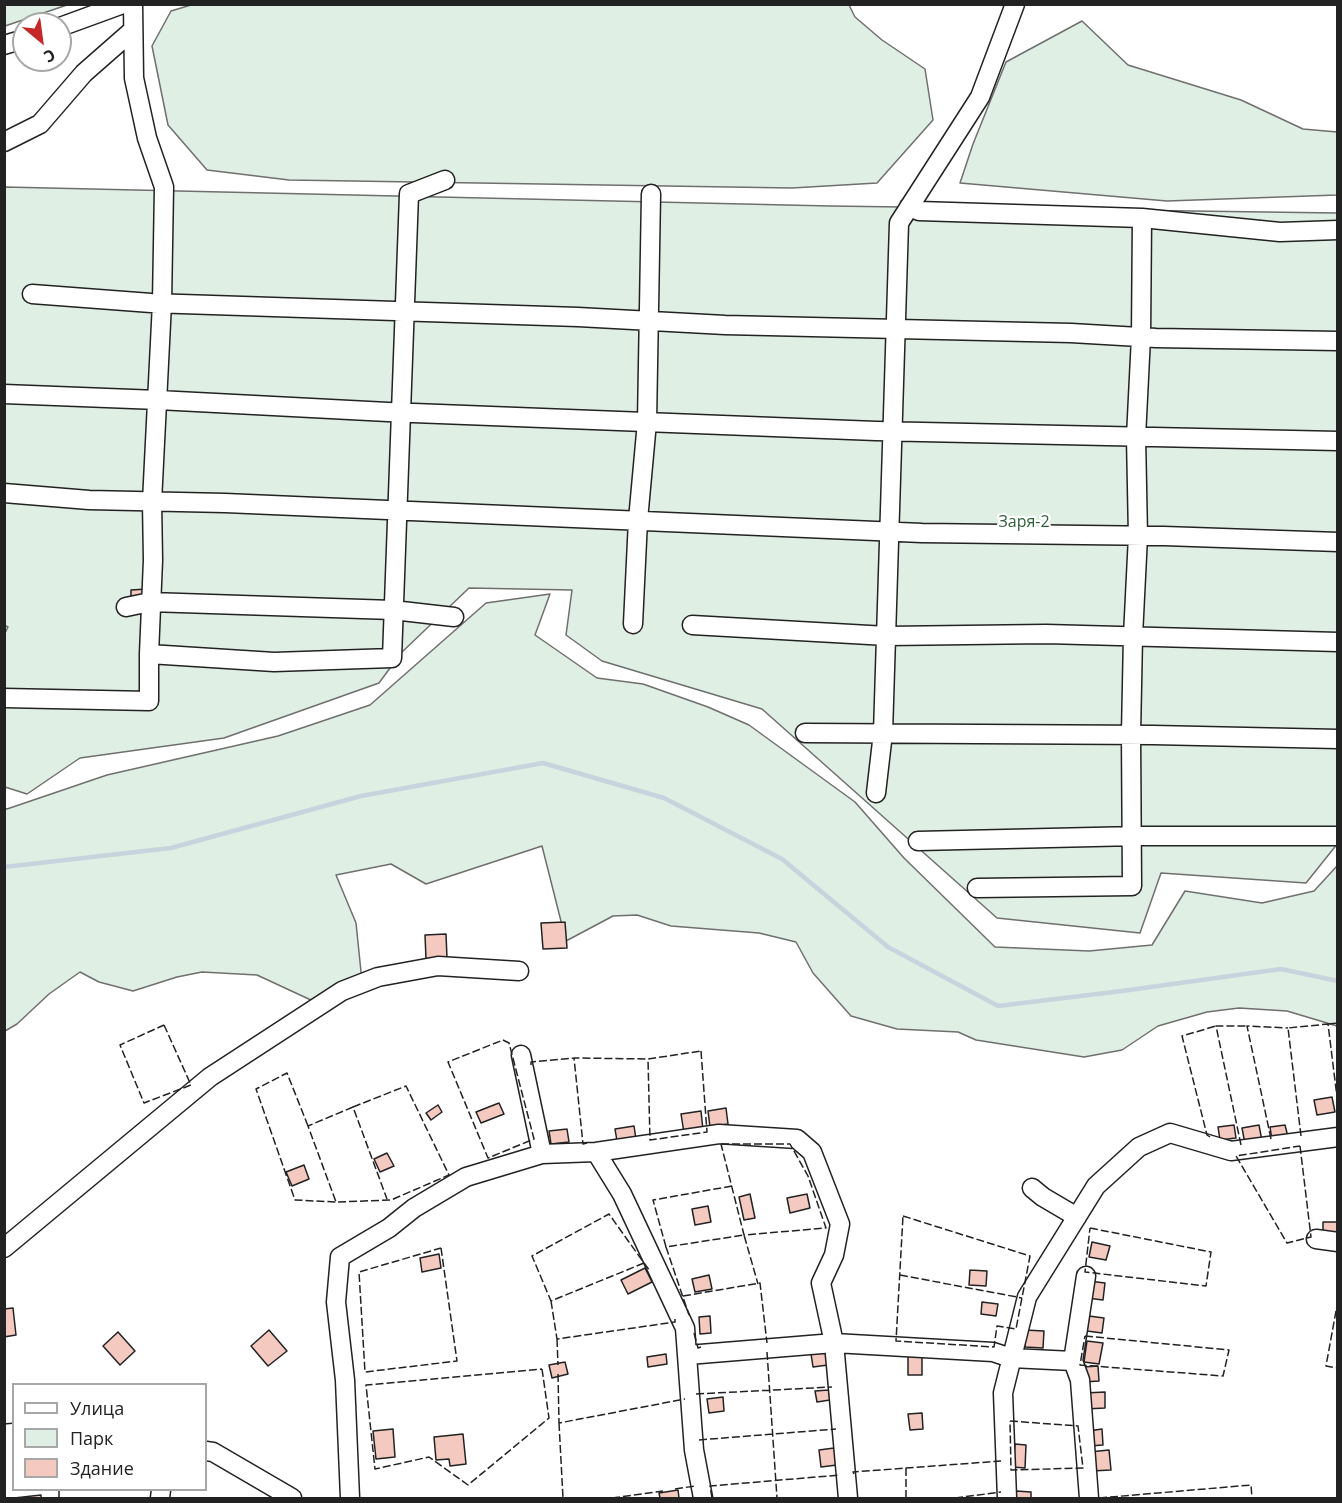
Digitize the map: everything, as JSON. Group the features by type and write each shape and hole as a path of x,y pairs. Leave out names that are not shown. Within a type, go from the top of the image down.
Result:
{"street":[{"path":"72,23 123,4"},
{"path":"4,698 149,701 148,654 153,560 152,502 162,303 164,187 147,138 134,78 133,4"},
{"path":"876,793 883,733 887,636 891,432 899,223 980,97 1015,4"},
{"path":"4,142 40,124 84,73 133,30"},
{"path":"148,654 274,662 392,658 409,194 445,180"},
{"path":"633,624 638,520 647,422 651,194"},
{"path":"909,207 919,211 1142,218 1280,232 1338,230"},
{"path":"977,888 1131,886 1131,734 1138,536 1136,437 1141,337 1142,218"},
{"path":"32,294 162,303 406,310 725,325 1338,341"},
{"path":"4,394 401,413 891,432 1338,441"},
{"path":"4,493 89,500 890,531 1338,542"},
{"path":"126,607 150,602 393,610 454,617"},
{"path":"693,625 887,636 1046,634 1338,642"},
{"path":"805,734 1131,734 1338,739"},
{"path":"918,841 1131,836 1338,837"},
{"path":"4,1248 210,1077 342,991 378,977 438,966 519,971"},
{"path":"521,1055 542,1154"},
{"path":"1007,1498 1003,1393 1027,1297 1096,1186 1140,1147 1170,1133 1231,1151 1338,1137"},
{"path":"350,1498 345,1380 336,1302 340,1257 466,1177 542,1154 597,1152 718,1134 797,1139 812,1152 840,1224 834,1255 821,1283 834,1343 848,1498"},
{"path":"597,1152 622,1194 686,1328 694,1450 702,1498"},
{"path":"1032,1188 1077,1217"},
{"path":"1316,1239 1338,1242"},
{"path":"1086,1276 1073,1360 1080,1380 1089,1498"},
{"path":"688,1355 834,1343 993,1352 1011,1358 1073,1360"},
{"path":"207,1451 213,1452 292,1498"}],"green space":[{"path":"5,4 67,4 46,12 12,12 12,24 5,26"},
{"path":"191,5 849,5 855,17 882,40 925,69 933,120 877,183 792,188 289,180 207,170 168,125 152,46 171,11"},
{"path":"1082,21 1128,65 1241,100 1303,129 1337,132 1337,195 1167,201 960,183 1006,62"},
{"name":"Заря-2","path":"5,187 830,206 1337,213 1338,843 1306,883 1161,873 1140,933 997,918 762,709 602,661 566,635 572,590 469,588 401,653 379,683 224,738 80,758 27,794 5,787 4,635 8,627 4,625"},
{"path":"550,594 535,635 597,678 643,684 708,707 749,725 855,802 904,858 995,947 1089,951 1152,945 1185,891 1262,903 1314,891 1337,866 1337,1026 1287,1011 1239,1008 1207,1012 1158,1026 1122,1050 1084,1057 976,1040 958,1032 897,1029 851,1016 813,973 796,942 759,933 671,926 637,915 613,916 566,941 542,846 426,884 391,864 336,875 356,923 363,991 313,1001 257,975 202,972 177,977 133,991 99,982 80,972 49,994 17,1024 5,1031 4,808 7,809 107,775 278,736 370,705 486,603"}],"building":[{"path":"147,589 147,599 131,600 131,590"},
{"path":"565,922 567,948 543,949 541,923"},
{"path":"446,934 447,958 426,959 425,935"},
{"path":"1332,1097 1335,1112 1317,1115 1314,1100"},
{"path":"499,1103 504,1114 481,1123 476,1112"},
{"path":"438,1105 442,1112 431,1120 426,1113"},
{"path":"726,1108 728,1124 710,1127 708,1111"},
{"path":"701,1111 703,1130 684,1133 681,1114"},
{"path":"1234,1125 1236,1138 1220,1140 1218,1127"},
{"path":"1259,1125 1262,1141 1245,1144 1242,1128"},
{"path":"1285,1125 1288,1137 1272,1140 1270,1127"},
{"path":"634,1126 636,1139 617,1141 615,1129"},
{"path":"567,1129 569,1142 551,1144 549,1131"},
{"path":"387,1153 394,1166 380,1172 374,1159"},
{"path":"304,1165 309,1179 292,1186 286,1172"},
{"path":"750,1194 755,1218 744,1220 739,1197"},
{"path":"807,1194 810,1208 790,1213 787,1198"},
{"path":"708,1206 711,1222 695,1225 692,1209"},
{"path":"1323,1222 1338,1222 1338,1237 1323,1238"},
{"path":"1092,1242 1110,1246 1106,1260 1089,1257"},
{"path":"439,1254 441,1268 422,1272 420,1258"},
{"path":"645,1268 652,1282 628,1294 621,1280"},
{"path":"970,1270 987,1271 986,1286 969,1285"},
{"path":"709,1275 712,1289 695,1292 692,1279"},
{"path":"1089,1281 1105,1283 1103,1300 1087,1298"},
{"path":"982,1302 998,1304 996,1316 981,1314"},
{"path":"13,1308 16,1335 4,1337 4,1309"},
{"path":"710,1316 711,1333 700,1334 699,1317"},
{"path":"1089,1316 1104,1318 1102,1333 1087,1331"},
{"path":"269,1330 287,1351 268,1366 251,1346"},
{"path":"1025,1330 1044,1331 1043,1348 1025,1347"},
{"path":"118,1332 135,1351 120,1365 103,1346"},
{"path":"1087,1341 1103,1343 1099,1364 1084,1362"},
{"path":"826,1351 828,1365 813,1367 811,1354"},
{"path":"666,1354 667,1364 648,1367 647,1357"},
{"path":"908,1356 922,1356 922,1375 908,1375"},
{"path":"565,1362 568,1374 552,1378 549,1365"},
{"path":"1098,1366 1099,1381 1084,1382 1083,1367"},
{"path":"829,1390 830,1400 817,1402 815,1391"},
{"path":"1105,1392 1105,1408 1086,1409 1085,1393"},
{"path":"723,1397 724,1411 709,1413 707,1399"},
{"path":"922,1413 923,1429 910,1430 908,1414"},
{"path":"393,1429 395,1457 376,1459 373,1431"},
{"path":"1102,1429 1103,1445 1089,1446 1088,1431"},
{"path":"463,1434 466,1464 450,1466 449,1459 436,1460 434,1437"},
{"path":"1015,1444 1026,1445 1025,1468 1013,1467"},
{"path":"834,1448 837,1465 821,1467 819,1450"},
{"path":"1109,1450 1111,1470 1091,1471 1089,1452"},
{"path":"678,1490 679,1498 660,1498 659,1493"},
{"path":"1016,1491 1031,1492 1031,1498 1016,1498"},
{"path":"41,1495 41,1498 14,1498"}],"waterway":[{"path":"4,867 171,848 361,796 543,763 664,798 782,859 888,947 998,1006 1281,969 1338,981"}],"fence":[{"path":"1328,1024 1338,1023"},
{"path":"1301,1136 1288,1028 1328,1024 1338,1105"},
{"path":"164,1025 191,1085 144,1103 120,1045 164,1025"},
{"path":"1210,1137 1207,1135 1182,1036 1216,1026"},
{"path":"1241,1145 1216,1026 1247,1026"},
{"path":"1271,1139 1247,1026 1288,1028"},
{"path":"503,1040 509,1043 534,1139 488,1158 448,1062 503,1040"},
{"path":"701,1051 707,1132 650,1140 648,1059 701,1051"},
{"path":"531,1065 531,1062 574,1058"},
{"path":"587,1143 583,1144 574,1058 648,1059"},
{"path":"308,1126 287,1073 256,1089 295,1200 336,1202"},
{"path":"353,1107 406,1086 449,1175 391,1200 336,1202 308,1126 353,1107 387,1199"},
{"path":"721,1144 790,1144 808,1176 826,1228 744,1235 721,1144"},
{"path":"1300,1146 1311,1237 1287,1243 1236,1156 1300,1146"},
{"path":"732,1186 653,1200 666,1247 744,1235 758,1284"},
{"path":"644,1263 551,1301 532,1256 609,1214 650,1271"},
{"path":"903,1216 1030,1256 1016,1329 997,1326 994,1347 896,1341 903,1216"},
{"path":"1090,1228 1211,1252 1206,1286 1085,1272 1090,1228"},
{"path":"666,1247 689,1315"},
{"path":"441,1248 457,1361 365,1372 359,1272 441,1248"},
{"path":"900,1275 1022,1298"},
{"path":"683,1296 760,1283 767,1343"},
{"path":"1338,1300 1326,1366 1338,1368"},
{"path":"551,1301 557,1339 675,1322 675,1319"},
{"path":"694,1333 698,1348 701,1347"},
{"path":"1085,1336 1229,1350 1223,1376 1080,1365 1085,1336"},
{"path":"557,1339 558,1365"},
{"path":"767,1352 777,1498"},
{"path":"542,1369 549,1418 468,1485 429,1457 375,1469 366,1385 542,1369"},
{"path":"558,1374 559,1423 685,1399"},
{"path":"696,1394 832,1387"},
{"path":"1010,1421 1078,1426 1083,1468 1011,1470 1010,1421"},
{"path":"4,1424 12,1423"},
{"path":"559,1423 563,1498"},
{"path":"699,1440 836,1429"},
{"path":"854,1474 853,1472 1001,1461"},
{"path":"906,1468 906,1498"},
{"path":"712,1498 710,1486 840,1475"},
{"path":"1099,1498 1251,1485 1252,1498"},
{"path":"675,1489 695,1486"},
{"path":"59,1491 59,1498"},
{"path":"612,1498 663,1491"},
{"path":"955,1498 1001,1492"}]}
